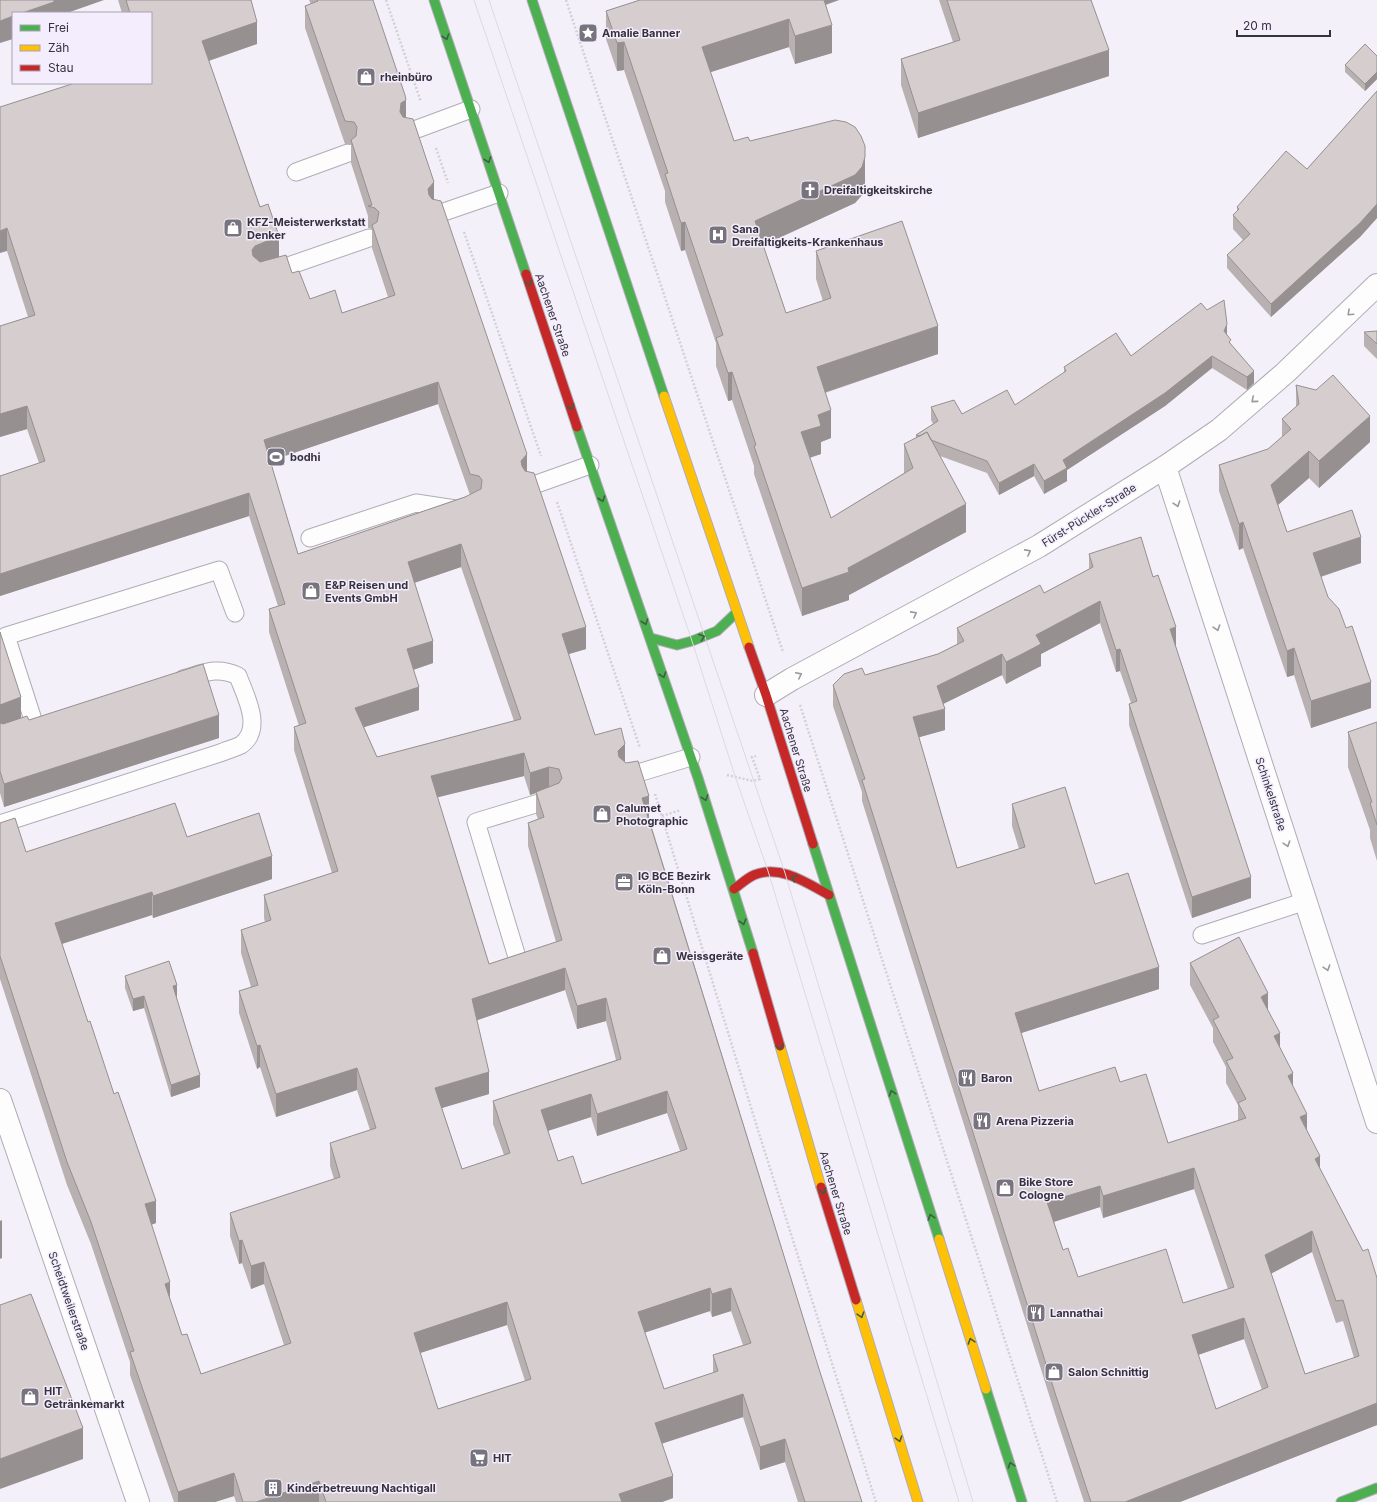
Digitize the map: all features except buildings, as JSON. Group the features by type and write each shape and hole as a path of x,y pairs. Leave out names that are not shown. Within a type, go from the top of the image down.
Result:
{"main road":[{"name":"Aachener Straße","path":"434,0 590,466 651,638 706,801 734,889 811,1154 918,1502"},
{"name":"Aachener Straße","path":"532,0 736,613 766,695 1022,1502"},
{"path":"651,638 677,645 692,641 717,631 736,613"},
{"path":"734,889 754,874 768,870 785,873 829,895"},
{"path":"1341,1502 1377,1488"}],"street":[{"name":"Fürst-Pückler-Straße","path":"766,695 792,679 1039,546 1165,467 1219,430 1286,373 1377,285"},
{"name":"Schinkelstraße","path":"1165,467 1377,1122"},
{"name":"Scheidtweilerstraße","path":"0,1100 138,1502"}],"lane":[{"path":"409,132 471,109"},
{"path":"296,172 348,153"},
{"path":"438,214 499,193"},
{"path":"262,275 369,238"},
{"path":"531,486 590,466"},
{"path":"310,538 416,503 462,510 473,506"},
{"path":"36,726 6,636 219,570 235,613"},
{"path":"0,824 220,753 242,744 250,732 252,713 238,676 226,670 210,671 165,685"},
{"path":"628,776 691,757"},
{"path":"520,967 476,822 552,799"},
{"path":"1202,935 1306,902"}],"path":[{"path":"720,774 753,781 760,779 752,757 782,747 811,740"},
{"path":"662,816 706,801"}],"tram line":[{"path":"474,0 692,641 735,776 768,871 959,1502"},
{"path":"489,0 785,873 973,1502"}],"traffic: fast":[{"path":"434,0 526,274"},
{"path":"532,0 664,396"},
{"path":"577,427 698,778 753,953"},
{"path":"651,638 677,645 692,641 717,631 736,613"},
{"path":"813,844 939,1239"},
{"path":"986,1389 1022,1502"},
{"path":"1341,1502 1377,1488"}],"traffic: slow":[{"path":"664,396 749,647"},
{"path":"780,1046 821,1187"},
{"path":"939,1239 986,1389"},
{"path":"856,1300 918,1502"}],"traffic: jam":[{"path":"526,274 577,427"},
{"path":"749,647 766,695 813,844"},
{"path":"734,889 746,879 754,875 764,872 774,872 793,876 829,895"},
{"path":"753,953 780,1046"},
{"path":"821,1187 856,1300"}],"place":[{"name":"Amalie Banner","path":"588,33"},
{"name":"rheinbüro","path":"366,77"},
{"name":"Dreifaltigkeitskirche","path":"810,190"},
{"name":"KFZ-Meisterwerkstatt Denker","path":"233,228"},
{"name":"Sana Dreifaltigkeits-Krankenhaus","path":"718,235"},
{"name":"bodhi","path":"276,457"},
{"name":"E&P Reisen und Events GmbH","path":"311,591"},
{"name":"Calumet Photographic","path":"602,814"},
{"name":"IG BCE Bezirk Köln-Bonn","path":"624,882"},
{"name":"Weissgeräte","path":"662,956"},
{"name":"Baron","path":"967,1078"},
{"name":"Arena Pizzeria","path":"982,1121"},
{"name":"Bike Store Cologne","path":"1005,1188"},
{"name":"Lannathai","path":"1036,1313"},
{"name":"Salon Schnittig","path":"1054,1372"},
{"name":"HIT Getränkemarkt","path":"30,1397"},
{"name":"HIT","path":"479,1458"},
{"name":"Kinderbetreuung Nachtigall","path":"273,1488"}]}
